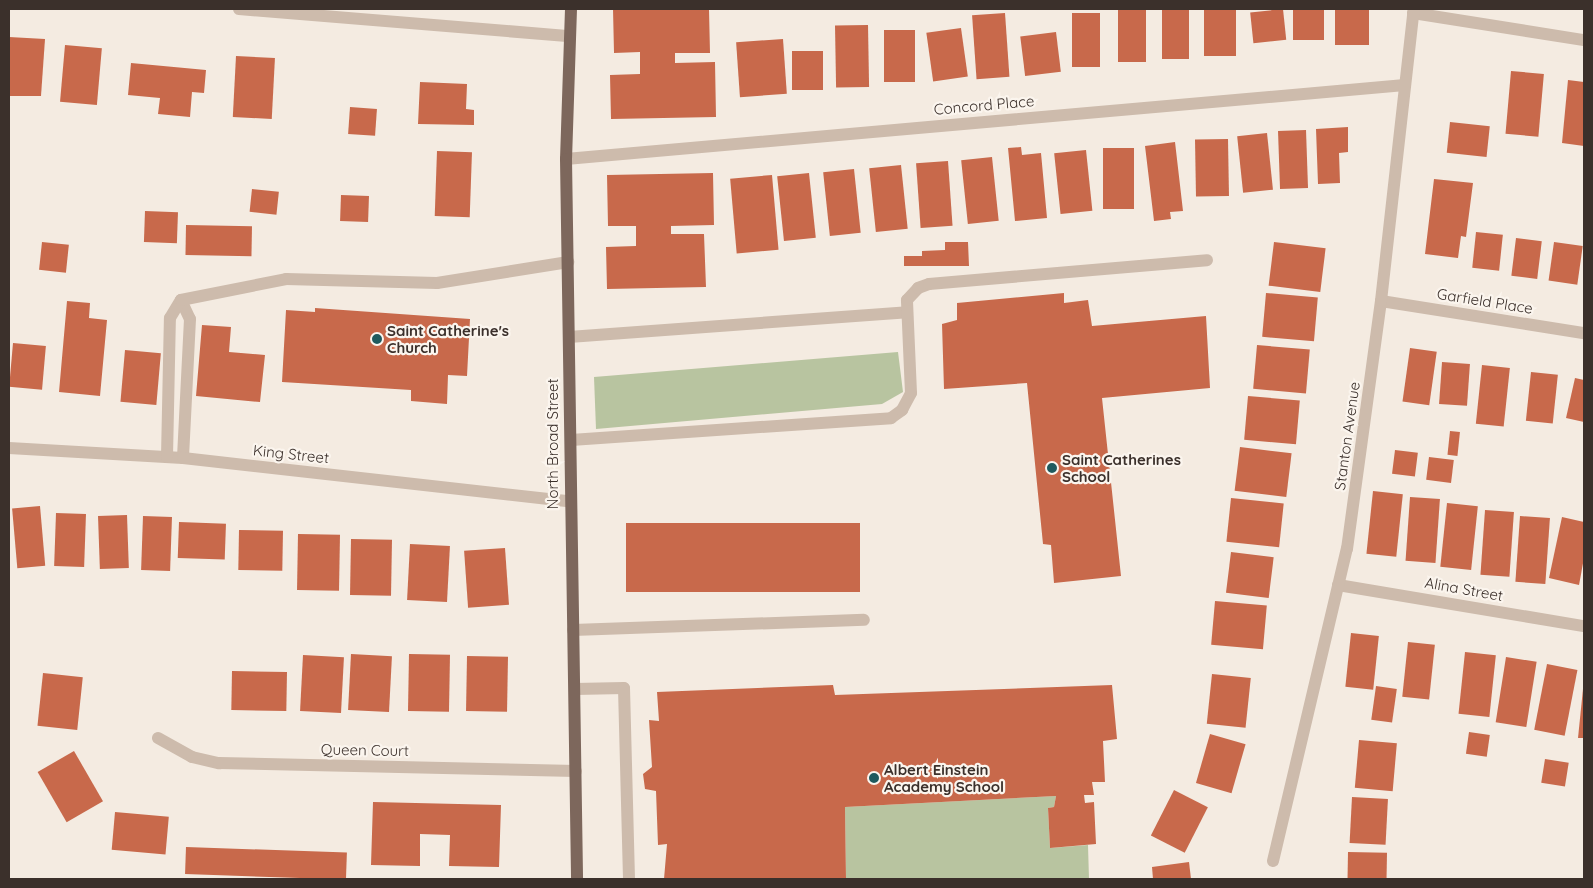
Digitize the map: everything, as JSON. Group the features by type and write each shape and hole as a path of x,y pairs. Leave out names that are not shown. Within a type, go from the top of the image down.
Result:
{"main road":[{"name":"North Broad Street","path":"571,9 566,159 571,440 569,501 575,689 577,879"}],"street":[{"path":"239,9 351,13 570,36"},
{"path":"1413,11 1584,40"},
{"name":"Stanton Avenue","path":"1274,861 1338,585 1366,425 1413,11"},
{"name":"Concord Place","path":"566,159 1404,85"},
{"path":"571,440 891,418 902,410 911,393 906,300 911,293 929,284 1207,260"},
{"path":"167,457 170,318 182,300 286,279 437,283 568,262"},
{"path":"182,300 190,319 183,458"},
{"name":"Garfield Place","path":"1381,301 1584,333"},
{"path":"569,337 907,312"},
{"name":"King Street","path":"9,448 183,458 569,501"},
{"name":"Alina Street","path":"1338,585 1584,626"},
{"path":"573,630 864,620"},
{"path":"575,689 624,688 629,879"},
{"name":"Queen Court","path":"158,738 192,757 219,763 576,771"}],"green space":[{"path":"898,352 903,392 882,404 596,429 594,377"},
{"path":"1056,796 1054,807 1048,808 1050,848 1088,845 1089,879 846,879 845,807"}],"building":[{"path":"613,9 709,9 710,53 675,53 675,63 715,62 716,117 611,119 610,75 640,74 640,52 614,53"},
{"path":"1118,9 1146,9 1146,62 1118,62"},
{"path":"1162,9 1189,9 1189,59 1162,59"},
{"path":"1204,9 1236,9 1236,56 1204,56"},
{"path":"1283,9 1286,40 1253,43 1250,12"},
{"path":"1293,9 1324,9 1324,40 1293,40"},
{"path":"1335,9 1369,9 1369,45 1335,45"},
{"path":"1005,13 1009,77 977,79 972,15"},
{"path":"1072,13 1100,13 1100,67 1072,67"},
{"path":"868,25 869,87 836,88 835,26"},
{"path":"961,28 968,77 933,81 926,33"},
{"path":"884,30 915,30 915,82 884,82"},
{"path":"1056,32 1061,72 1025,76 1020,36"},
{"path":"9,37 45,39 41,96 9,96"},
{"path":"783,39 787,94 740,97 736,42"},
{"path":"65,45 102,48 97,105 60,102"},
{"path":"792,51 823,51 823,90 792,90"},
{"path":"236,56 275,58 272,119 233,117"},
{"path":"131,63 206,70 204,93 192,92 190,117 158,114 160,98 128,95"},
{"path":"1511,71 1544,74 1538,137 1506,134"},
{"path":"1568,80 1584,82 1584,146 1562,143"},
{"path":"420,82 467,84 466,109 474,110 474,125 418,124"},
{"path":"350,107 377,109 375,136 348,134"},
{"path":"1450,122 1490,126 1487,157 1447,153"},
{"path":"1348,127 1348,152 1339,153 1340,183 1318,184 1316,129"},
{"path":"1306,130 1308,188 1280,189 1278,131"},
{"path":"1267,133 1273,190 1243,193 1237,136"},
{"path":"1228,139 1229,196 1196,197 1195,140"},
{"path":"1175,142 1183,211 1170,212 1171,219 1154,221 1145,146"},
{"path":"1021,147 1022,155 1041,153 1047,218 1015,221 1008,148"},
{"path":"1103,148 1134,148 1134,209 1103,209"},
{"path":"1086,150 1092,211 1061,214 1054,153"},
{"path":"437,151 472,152 470,217 435,216"},
{"path":"992,157 999,221 968,224 961,160"},
{"path":"948,161 953,226 921,228 916,163"},
{"path":"901,165 908,229 876,232 869,168"},
{"path":"854,169 861,233 830,236 823,172"},
{"path":"713,173 714,225 671,226 671,234 704,234 706,287 607,289 606,247 636,246 636,226 608,226 607,175"},
{"path":"809,173 816,238 784,241 777,176"},
{"path":"772,175 779,250 737,253 730,179"},
{"path":"1434,179 1473,183 1466,237 1461,236 1458,258 1425,254"},
{"path":"252,189 279,192 276,215 250,212"},
{"path":"341,195 369,196 368,222 340,221"},
{"path":"145,211 178,212 177,243 144,242"},
{"path":"186,225 252,226 251,256 185,255"},
{"path":"1476,232 1503,235 1499,271 1472,268"},
{"path":"1516,238 1542,241 1537,279 1511,276"},
{"path":"42,242 69,245 66,273 39,270"},
{"path":"945,242 968,242 969,266 904,266 904,256 922,256 922,251 945,250"},
{"path":"1274,242 1326,248 1320,292 1269,286"},
{"path":"1554,242 1583,246 1577,285 1549,281"},
{"path":"1064,293 1064,303 1088,300 1092,326 1206,316 1210,388 1102,398 1121,576 1054,583 1051,545 1043,544 1027,383 944,389 942,324 957,320 957,303"},
{"path":"1266,293 1318,298 1314,341 1262,337"},
{"path":"67,301 90,303 89,318 107,320 100,396 59,392"},
{"name":"Saint Catherine's Church","path":"315,308 470,319 467,376 448,375 447,404 411,401 411,390 282,382 286,310 315,312"},
{"path":"202,325 231,327 229,352 265,355 260,402 196,396"},
{"path":"13,343 46,346 42,390 9,387"},
{"path":"1257,345 1310,350 1306,393 1253,389"},
{"path":"1410,348 1437,352 1429,405 1402,401"},
{"path":"125,350 161,353 156,405 120,402"},
{"path":"1442,362 1470,364 1467,406 1439,404"},
{"path":"1482,365 1510,368 1504,427 1476,424"},
{"path":"1531,372 1558,375 1553,424 1526,421"},
{"path":"1575,378 1584,380 1584,422 1566,418"},
{"path":"1248,396 1300,401 1296,444 1244,440"},
{"path":"1450,431 1460,432 1457,456 1447,455"},
{"path":"1240,447 1292,453 1286,497 1235,491"},
{"path":"1395,450 1418,453 1415,477 1392,474"},
{"path":"1429,457 1454,460 1451,483 1426,480"},
{"path":"1373,491 1403,494 1396,557 1366,554"},
{"path":"1410,497 1440,499 1435,563 1406,561"},
{"path":"1231,498 1284,504 1279,547 1226,542"},
{"path":"1447,503 1478,506 1471,570 1440,567"},
{"path":"40,506 45,566 17,568 12,508"},
{"path":"1485,510 1514,512 1509,577 1480,575"},
{"path":"56,513 86,514 84,567 54,566"},
{"path":"127,515 129,568 100,569 98,516"},
{"path":"143,516 172,517 170,571 141,570"},
{"path":"1520,516 1550,518 1545,584 1515,582"},
{"path":"1562,517 1584,522 1584,558 1579,585 1549,578"},
{"path":"179,522 226,524 225,560 178,558"},
{"path":"626,523 860,523 860,592 626,592"},
{"path":"239,530 283,531 282,571 238,570"},
{"path":"298,534 340,535 339,591 297,590"},
{"path":"351,539 392,540 391,596 350,595"},
{"path":"410,544 450,546 447,602 407,600"},
{"path":"505,548 509,605 468,608 464,551"},
{"path":"1231,552 1274,557 1269,598 1226,593"},
{"path":"1215,601 1267,606 1263,649 1211,645"},
{"path":"1351,633 1379,636 1373,690 1345,687"},
{"path":"1408,642 1435,645 1429,700 1402,697"},
{"path":"1465,652 1496,655 1489,717 1459,714"},
{"path":"351,654 392,656 389,712 348,710"},
{"path":"409,654 450,655 449,712 408,711"},
{"path":"303,655 344,657 341,713 300,711"},
{"path":"467,656 508,657 507,712 466,711"},
{"path":"1506,657 1537,662 1526,727 1496,722"},
{"path":"1547,664 1577,670 1565,736 1534,730"},
{"path":"232,671 287,672 286,711 231,710"},
{"path":"43,673 83,677 77,730 37,726"},
{"path":"1212,674 1251,678 1246,728 1207,724"},
{"name":"Albert Einstein Academy School","path":"833,685 835,695 1112,685 1117,739 1103,741 1105,782 1092,782 1094,795 1084,795 1085,803 1094,802 1096,844 1050,848 1048,808 1054,807 1056,796 845,807 846,879 664,879 667,844 658,845 656,791 645,789 643,774 652,767 649,720 659,721 657,692"},
{"path":"1376,686 1397,689 1392,723 1371,720"},
{"path":"1583,689 1584,738 1578,738"},
{"path":"1469,732 1490,735 1487,757 1466,754"},
{"path":"1210,734 1246,744 1232,793 1196,783"},
{"path":"1359,740 1397,743 1393,791 1355,788"},
{"path":"74,751 103,801 67,822 38,772"},
{"path":"1545,759 1569,763 1565,786 1541,783"},
{"path":"1174,790 1208,807 1185,853 1151,835"},
{"path":"1352,797 1388,799 1386,845 1350,843"},
{"path":"373,802 501,805 499,867 449,866 450,835 420,834 420,866 371,865"},
{"path":"115,812 169,817 165,855 112,850"},
{"path":"186,847 347,853 346,879 185,874"},
{"path":"1348,852 1387,853 1387,879 1348,879"},
{"path":"1189,862 1191,879 1153,879 1152,867"}],"place":[{"name":"Saint Catherine's Church","path":"377,339"},
{"name":"Saint Catherines School","path":"1052,468"},
{"name":"Albert Einstein Academy School","path":"874,778"}]}
